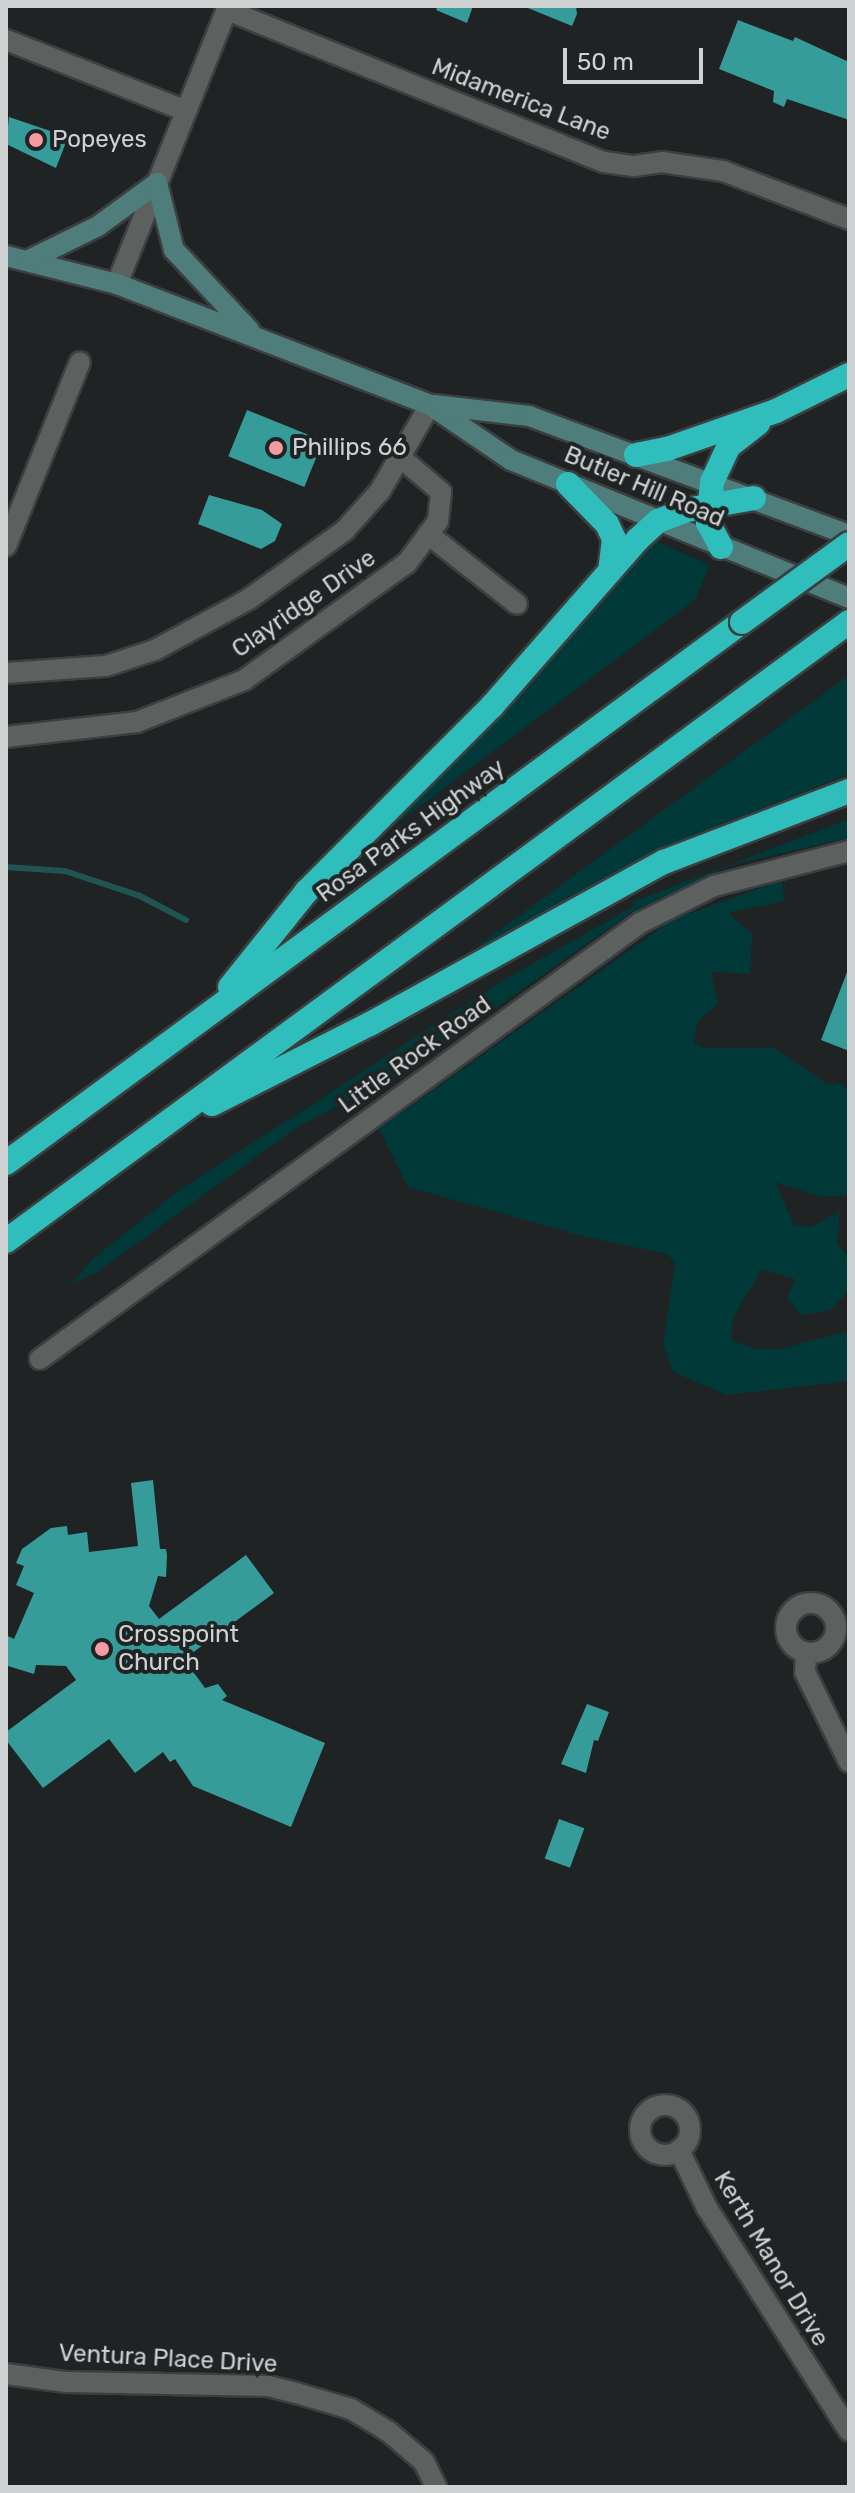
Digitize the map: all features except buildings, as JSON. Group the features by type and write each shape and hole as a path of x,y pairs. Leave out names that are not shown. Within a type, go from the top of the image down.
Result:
{"highway":[{"path":"636,455 667,449 776,411 849,375"},
{"path":"721,547 708,523 710,493 729,446 776,411"},
{"path":"568,484 607,524 614,539 610,572"},
{"path":"210,1012 307,891 492,706 658,521 710,493 754,498"},
{"name":"Rosa Parks Highway","path":"6,1163 849,544"},
{"path":"6,1241 849,622"},
{"path":"150,1135 370,1024 664,862 849,791"}],"main road":[{"path":"27,261 98,226 157,183 174,250 254,336"},
{"name":"Butler Hill Road","path":"6,256 117,284 430,405 511,460 849,598"},
{"name":"Butler Hill Road","path":"430,405 529,416 636,455 710,493"},
{"name":"Butler Hill Road","path":"754,498 849,535"}],"street":[{"path":"117,284 227,8"},
{"name":"Midamerica Lane","path":"227,8 604,162 634,166 662,162 723,171 849,219"},
{"path":"6,40 186,111"},
{"path":"6,546 80,362"},
{"name":"Clayridge Drive","path":"6,673 106,666 155,650 229,612 344,531 380,491 430,405"},
{"name":"Clayridge Drive","path":"6,737 137,722 244,680 407,563 438,521 441,492 400,457"},
{"path":"428,534 517,604"},
{"name":"Little Rock Road","path":"40,1359 640,923 714,886 849,851"},
{"path":"806,1653 805,1672 849,1762"},
{"name":"Kerth Manor Drive","path":"679,2150 707,2208 834,2415 849,2431"},
{"name":"Ventura Place Drive","path":"6,2374 66,2382 268,2386 296,2393 351,2409 389,2432 424,2462 436,2487"}],"shaded area":[{"path":"655,541 710,565 695,600 383,834 497,721"},
{"path":"849,675 849,774 667,845 483,949 480,944"},
{"path":"849,819 849,838 731,865 632,912 405,1072 299,1126 96,1273 70,1284 94,1258 177,1192 499,983 634,906 632,902"},
{"path":"782,880 784,901 729,913 752,934 750,974 711,972 718,1004 698,1021 693,1043 705,1048 774,1048 827,1084 840,1083 849,1090 849,1195 821,1197 775,1182 794,1225 811,1227 840,1211 837,1244 849,1257 849,1290 831,1310 801,1315 787,1298 795,1279 761,1270 733,1318 731,1340 756,1349 780,1349 849,1331 849,1381 727,1395 673,1372 663,1344 675,1264 668,1254 586,1237 408,1187 379,1129 672,920"}],"waterway":[{"path":"6,867 65,871 140,896 186,920"}],"place":[{"name":"Popeyes","path":"36,140"},
{"name":"Phillips 66","path":"276,448"},
{"name":"Crosspoint Church","path":"102,1649"}]}
